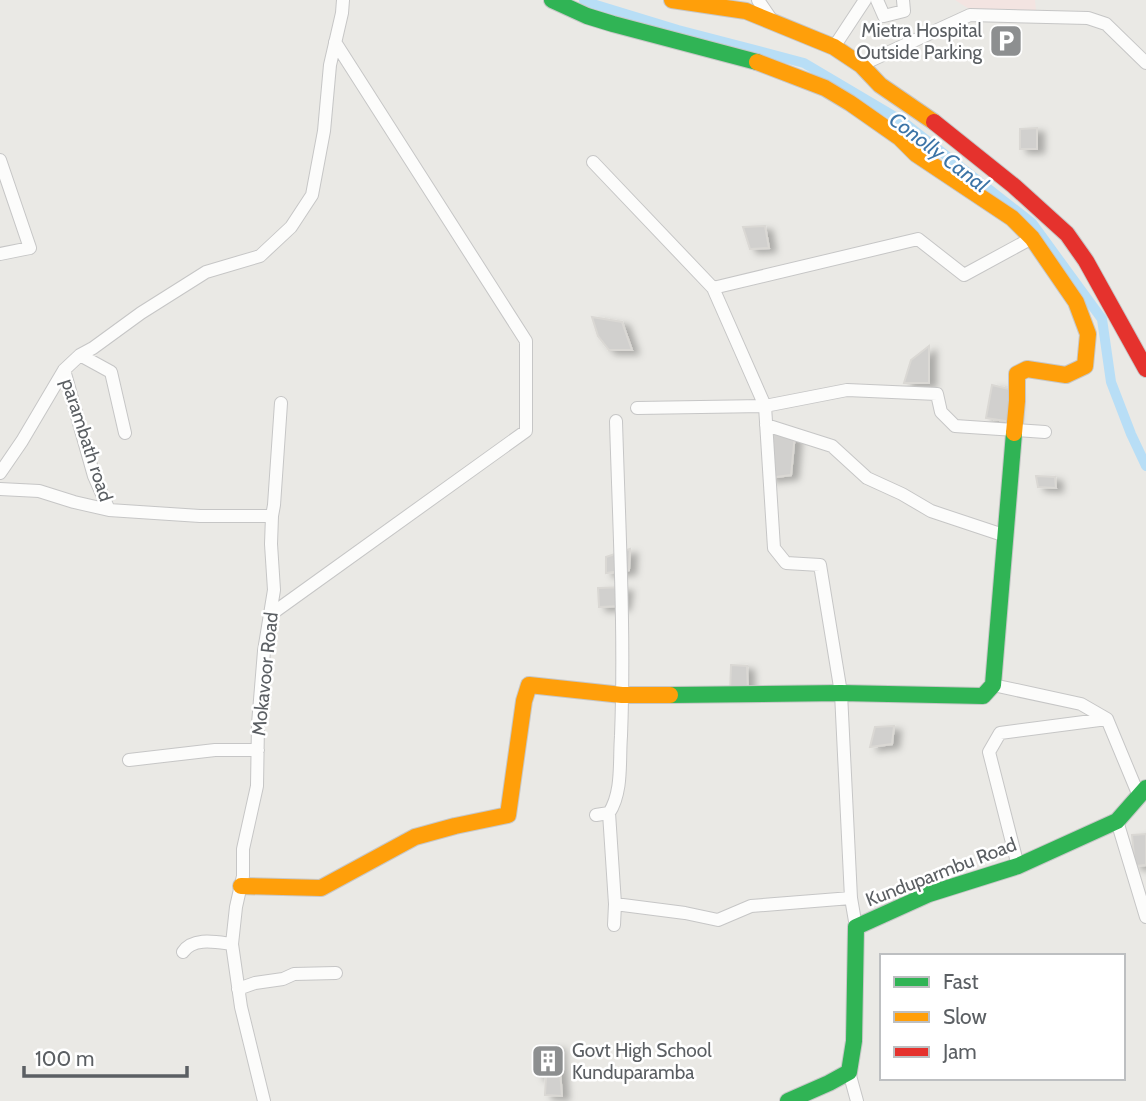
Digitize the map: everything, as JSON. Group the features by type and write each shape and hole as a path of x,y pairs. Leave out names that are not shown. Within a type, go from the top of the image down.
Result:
{"street":[{"path":"0,473 64,370 80,355 206,271 260,256 292,227 312,195 324,131 330,65 343,0"},
{"path":"552,0 587,16 764,64 825,88 900,138 916,154 1012,218 1040,230 1067,234 1086,261 1146,369"},
{"path":"241,886 321,888 415,837 508,816 524,701 529,685 622,695 841,693 984,696 993,685 1015,430 1017,374 1027,369 1066,375 1085,366 1088,334 1076,302 1040,230 1014,186 951,135 880,85 862,65 834,47 746,12 672,0"},
{"path":"758,0 772,22"},
{"path":"834,47 865,0"},
{"path":"877,0 884,16 904,11 903,0"},
{"path":"862,65 970,15 1088,18 1106,24 1146,63"},
{"path":"270,615 526,431 526,341 335,42"},
{"path":"593,162 713,288 765,406 774,548 786,563 820,565 841,693 851,898 856,926"},
{"path":"0,254 30,248 1,163"},
{"path":"713,288 918,239 964,275 1040,230"},
{"path":"80,355 111,372 125,433"},
{"name":"parambath road","path":"64,370 94,476 109,510"},
{"path":"637,408 765,406 847,390 937,394 941,412 955,426 1045,432"},
{"name":"Mokavoor Road","path":"264,1101 241,1007 232,944 243,876 243,849 257,786 264,651 274,590 272,516 275,505 281,403"},
{"path":"614,925 609,813 616,803 619,780 622,695 617,421"},
{"path":"766,425 832,446 867,478 931,511 1006,536"},
{"path":"0,489 39,491 109,510 200,516 272,516"},
{"path":"993,685 1081,704 1107,719 1143,792"},
{"path":"1018,866 989,752 1000,733 1107,719"},
{"path":"130,760 215,750 258,750"},
{"name":"Kunduparmbu Road","path":"849,1072 854,1041 856,926 929,894 1018,866 1051,852 1117,821 1143,792"},
{"path":"596,816 609,813"},
{"path":"1117,821 1146,917"},
{"path":"615,904 718,920 751,906 851,898"},
{"path":"183,952 190,944 202,942 232,944"},
{"path":"238,989 294,974 336,973"},
{"path":"789,1101 849,1072 856,1101"}],"shaded area":[{"path":"955,0 1035,0 1036,10 974,12"}],"building":[{"path":"1037,128 1037,149 1020,149 1020,129"},
{"path":"765,226 769,248 750,249 743,227"},
{"path":"592,317 622,322 632,350 609,350 598,336"},
{"path":"929,346 929,383 904,383 911,360"},
{"path":"992,385 1013,390 1012,422 986,418"},
{"path":"767,434 795,434 791,475 768,478"},
{"path":"1036,476 1055,477 1056,488 1038,487"},
{"path":"630,549 629,570 606,573 606,557"},
{"path":"626,587 623,606 599,607 598,588"},
{"path":"731,665 747,666 748,692 730,693"},
{"path":"894,726 892,744 870,747 875,727"},
{"path":"1146,834 1146,865 1135,866 1132,835"},
{"name":"Govt High School Kunduparamba","path":"558,1045 562,1096 545,1095 546,1077 537,1075 535,1047"}],"waterway":[{"name":"Conolly Canal","path":"584,0 678,30 804,63 902,121 1032,223 1102,319 1111,382 1146,466"}],"traffic: fast":[{"path":"552,0 613,24 757,62"},
{"path":"670,695 841,693 983,696 993,685 1014,433"},
{"path":"788,1101 849,1072 854,1041 856,927 929,894 1018,866 1117,821 1146,788"}],"traffic: slow":[{"path":"672,0 746,11 834,47 861,65 880,85 934,122"},
{"path":"757,62 825,88 850,103 900,138 916,154 1012,218 1032,238 1076,302 1088,334 1085,366 1066,375 1027,369 1017,374 1014,433"},
{"path":"241,886 321,888 415,837 508,815 524,701 529,685 622,695 670,695"}],"traffic: jam":[{"path":"934,122 1014,186 1067,234 1086,261 1146,369"}],"place":[{"name":"Mietra Hospital Outside Parking","path":"1006,41"},
{"name":"Govt High School Kunduparamba","path":"548,1061"}]}
